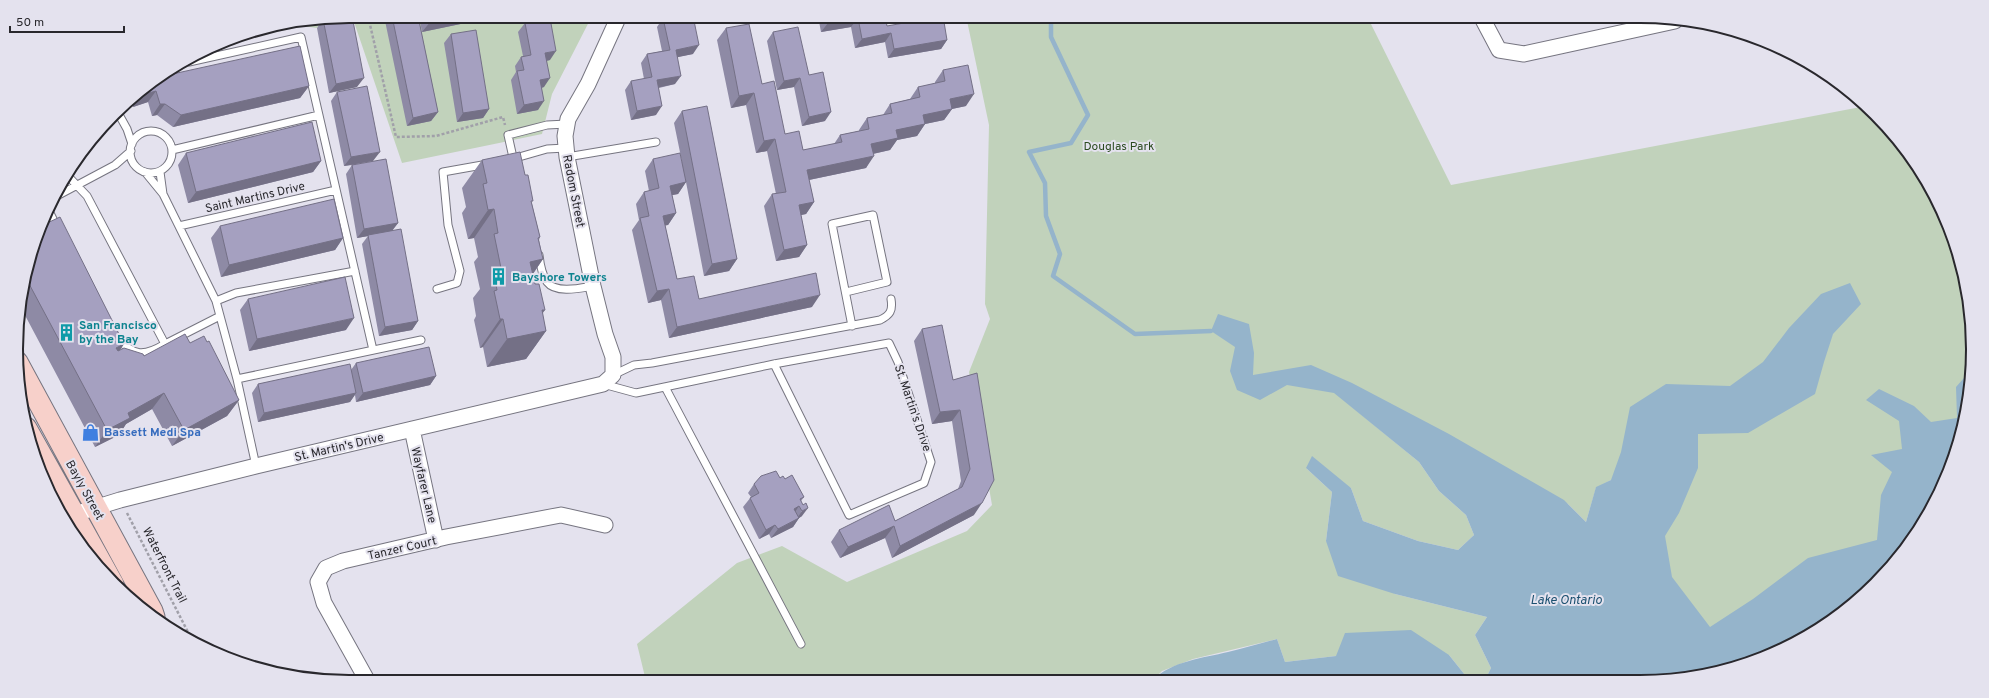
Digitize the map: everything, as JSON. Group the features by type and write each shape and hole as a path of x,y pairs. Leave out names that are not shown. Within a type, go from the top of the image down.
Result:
{"main road":[{"name":"Bayly Street","path":"25,376 150,607"},
{"name":"Bayly Street","path":"39,451 99,557"}],"street":[{"name":"Radom Street","path":"608,380 614,358 605,334 593,286 566,153 565,136 568,119 588,84 616,23"},
{"path":"1485,23 1499,50 1524,54 1661,24"},
{"name":"St. Martin's Drive","path":"75,514 120,500 608,380"},
{"name":"Wayfarer Lane","path":"412,429 436,540"},
{"name":"Tanzer Court","path":"364,675 324,603 318,582 326,568 343,561 436,540 561,515 606,525"}],"lane":[{"path":"200,59 301,37 373,350"},
{"path":"172,150 319,115"},
{"path":"120,116 127,129 134,164"},
{"path":"515,167 508,135 547,125 567,124"},
{"path":"127,129 140,135"},
{"path":"64,192 115,165 131,148 140,135 147,132 161,134 170,142 172,150 170,161 160,172 145,172"},
{"path":"505,160 547,149 566,153 656,142"},
{"path":"437,289 457,283 460,271 448,225 443,172 497,162"},
{"path":"115,165 134,164 145,172 163,194 216,301 237,379 256,466"},
{"path":"160,172 163,194"},
{"path":"71,179 87,196 165,344"},
{"name":"Saint Martins Drive","path":"178,226 336,190"},
{"path":"52,216 61,234"},
{"path":"846,292 887,282 872,216 832,224 852,326"},
{"path":"537,247 547,283 554,287 574,289 593,286"},
{"path":"216,301 236,293 355,271"},
{"name":"St. Martin's Drive","path":"608,380 634,365 652,364 880,320 888,316 893,307 891,299"},
{"path":"112,329 127,349 141,353 153,351 220,316"},
{"path":"237,379 420,340"},
{"name":"St. Martin's Drive","path":"608,380 636,393 774,364 890,343 931,462 924,483 849,515 774,364"},
{"path":"665,387 801,644"}],"path":[{"path":"370,23 396,137 436,136 503,117 508,135"},
{"name":"Waterfront Trail","path":"120,500 188,632"}],"green space":[{"path":"354,23 588,23 552,94 542,134 402,163"},
{"name":"Douglas Park","path":"967,23 1370,23 1451,185 1859,107 1871,118 1885,134 1911,168 1932,205 1949,244 1960,285 1966,349 1963,392 1960,413 1954,437 1930,427 1902,449 1900,545 1888,561 1815,624 1803,631 1745,658 1704,669 1681,672 1611,480 1596,488 1586,522 1568,504 1335,393 1419,462 1439,491 1466,515 1474,535 1458,550 1418,541 1363,521 1351,488 1306,468 1332,492 1326,541 1395,594 1487,617 1475,635 1491,668 1488,675 1465,675 1449,655 1336,656 1285,662 1277,639 1193,659 1162,671 1158,675 645,675 637,644 737,563 782,546 847,582 967,531 992,505 969,372 990,319 985,304 989,125"},
{"path":"320,25 317,28 304,26"}],"water":[{"name":"Lake Ontario","path":"1850,283 1861,304 1833,334 1815,394 1748,433 1698,434 1698,468 1679,513 1665,536 1672,577 1710,627 1753,599 1808,558 1877,540 1881,495 1892,472 1871,455 1902,449 1899,421 1866,400 1879,389 1914,406 1931,422 1957,418 1956,387 1964,378 1960,413 1949,454 1941,474 1922,512 1899,547 1871,580 1838,608 1803,631 1745,658 1704,669 1661,674 1488,675 1491,668 1475,635 1487,617 1395,594 1338,576 1326,541 1332,492 1306,468 1312,456 1351,488 1363,521 1418,541 1458,550 1474,535 1466,515 1439,491 1419,462 1334,393 1287,385 1260,400 1237,390 1230,371 1235,347 1211,331 1218,314 1249,324 1254,353 1253,375 1311,365 1352,383 1449,434 1564,500 1586,522 1596,487 1611,480 1621,452 1630,407 1666,384 1730,386 1763,362 1789,328 1821,294"},
{"path":"1411,630 1449,655 1465,675 1160,675 1169,668 1178,664 1277,639 1285,662 1336,656 1345,633"}],"building":[{"path":"353,23 364,78 336,84 324,24"},
{"path":"393,23 419,23 438,112 413,118"},
{"path":"525,23 551,23 556,51 545,53 550,78 540,80 544,101 524,105 517,71 524,70 521,57 531,55"},
{"path":"664,23 694,23 699,45 676,50 681,76 657,80 662,106 637,111 631,81 652,77 647,54 670,50"},
{"path":"859,23 886,23 887,26 904,23 944,23 947,40 894,49 891,33 862,39"},
{"path":"749,24 762,84 774,81 785,134 799,131 803,150 842,142 840,135 869,129 867,118 892,113 890,104 920,97 918,87 945,81 943,70 968,65 974,94 950,99 952,109 923,115 925,124 896,130 898,138 871,144 874,156 807,170 814,202 799,205 807,245 784,250 772,194 786,192 775,139 764,141 754,93 739,96 726,28"},
{"path":"798,27 809,75 823,72 831,112 809,117 800,78 784,81 773,32"},
{"path":"476,30 489,109 463,113 451,34"},
{"path":"300,46 309,86 181,115 165,104 160,104 156,91 147,93 176,73"},
{"path":"367,86 380,152 351,157 337,92"},
{"path":"707,106 737,259 712,264 682,111"},
{"path":"312,122 321,161 196,192 186,153"},
{"path":"520,152 525,175 528,175 533,201 531,201 540,237 538,238 543,259 530,262 535,284 539,284 545,310 542,310 546,331 507,339 503,319 500,319 494,291 497,290 493,270 501,268 494,234 498,233 494,209 488,210 483,184 487,183 482,160"},
{"path":"680,153 686,182 670,186 676,213 663,216 677,279 694,276 699,299 816,273 820,295 677,327 669,289 657,291 640,218 649,216 644,192 659,188 653,159"},
{"path":"386,159 398,223 364,229 352,165"},
{"path":"334,199 343,238 229,265 220,226"},
{"path":"60,217 124,344 116,348 118,351 124,348 143,354 144,356 185,334 190,343 204,336 207,342 209,341 239,400 184,430 164,393 128,413 130,418 107,430 29,284 40,244 49,222"},
{"path":"401,229 418,321 385,327 368,235"},
{"path":"345,277 354,318 257,339 248,299"},
{"path":"942,325 953,380 977,373 994,480 982,503 900,546 894,526 848,547 839,530 889,505 895,521 962,487 970,469 960,410 940,412 922,329"},
{"path":"429,347 436,376 363,393 356,363"},
{"path":"350,364 356,393 264,413 258,384"},
{"path":"776,471 780,478 783,476 785,479 792,475 804,497 800,499 803,505 806,503 808,508 802,511 799,506 794,509 799,518 778,529 775,525 766,530 750,498 759,493 754,484 761,476"}],"waterway":[{"path":"1051,23 1051,37 1088,115 1071,143 1029,152 1045,183 1046,216 1060,254 1053,276 1135,334 1211,331"}],"place":[{"name":"Bayshore Towers","path":"499,277"},
{"name":"San Francisco by the Bay","path":"66,332"},
{"name":"Bassett Medi Spa","path":"91,432"}]}
